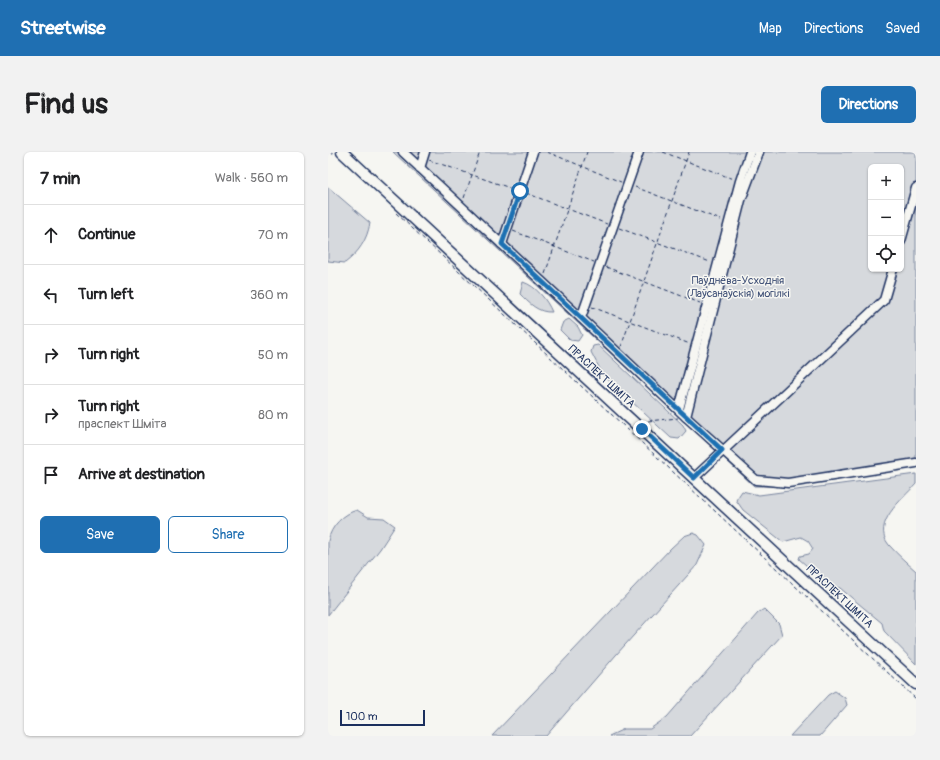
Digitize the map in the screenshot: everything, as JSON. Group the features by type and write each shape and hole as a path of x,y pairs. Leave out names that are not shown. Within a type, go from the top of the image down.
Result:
{"main road":[{"name":"ПРАСПЕКТ ШМІТА","path":"339,155 694,478 916,684"}],"lane":[{"path":"403,152 686,417 756,480 788,483 915,462"},
{"path":"502,244 533,152"},
{"path":"581,318 639,152"},
{"path":"679,409 728,223 750,152"},
{"path":"686,417 741,200 759,152"},
{"path":"420,168 424,155"},
{"path":"902,236 916,188"},
{"path":"694,478 722,450 884,300 892,272"}],"path":[{"path":"330,152 339,155"},
{"path":"461,206 480,152"},
{"path":"547,152 728,223"},
{"path":"542,282 587,152"},
{"path":"663,152 740,181"},
{"path":"619,354 689,152"},
{"path":"424,155 472,175 520,191 717,264"},
{"path":"394,212 916,699"},
{"path":"507,229 707,305"},
{"path":"586,304 696,346"},
{"path":"648,421 686,417"}],"green space":[{"name":"Паўднёва-Усходнія (Лаўсанаўскія) могілкі","path":"393,152 916,152 916,467 788,486 754,486"},
{"path":"328,187 370,223 367,235 362,245 345,263 328,261"},
{"path":"523,282 537,290 552,312 538,309 530,304 520,294"},
{"path":"569,319 578,327 582,335 578,341 570,340 560,330 563,322"},
{"path":"598,345 683,425 686,431 679,439 671,438 603,375 591,352 593,346"},
{"path":"916,474 916,484 890,512 884,528 884,537 889,545 916,571 916,664 884,631 882,623 840,588 830,586 799,559 800,556 809,554 813,549 808,541 801,537 783,542 743,510 736,500 742,491 759,495"},
{"path":"357,510 368,517 384,518 395,526 380,549 328,615 328,541 332,530 338,521 347,514"},
{"path":"693,533 698,535 706,545 697,565 546,736 492,736 671,548 684,536"},
{"path":"764,609 779,624 782,635 690,736 609,736 624,729 650,729 667,717 758,613"},
{"path":"835,691 845,698 847,705 820,736 790,736 828,695"}],"route":[{"path":"520,191 502,244 722,450 694,478 642,429"}]}
